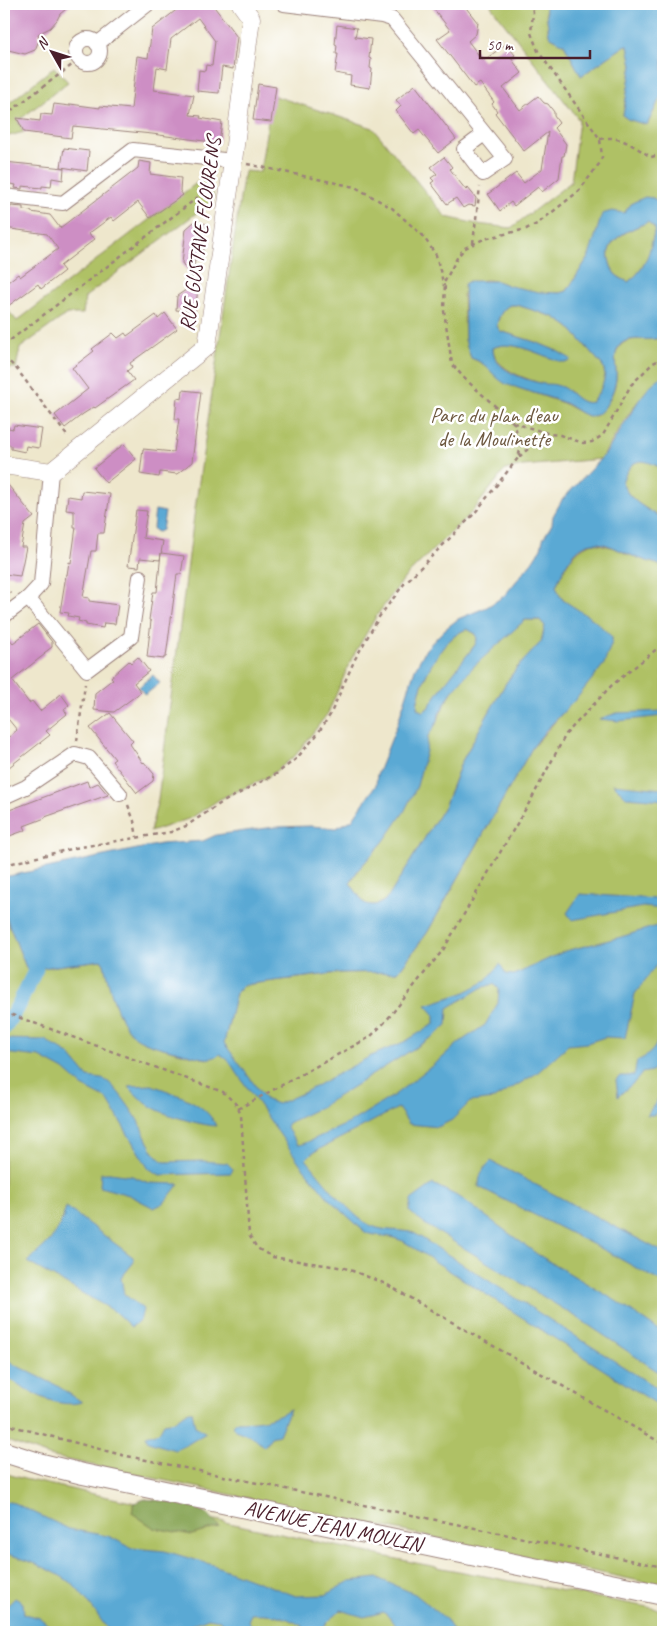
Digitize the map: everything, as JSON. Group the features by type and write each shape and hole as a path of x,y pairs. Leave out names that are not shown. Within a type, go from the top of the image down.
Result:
{"main road":[{"name":"AVENUE JEAN MOULIN","path":"4,1452 83,1474 663,1595"}],"street":[{"path":"80,59 76,52 78,44 84,40 91,40 97,44 148,4"},
{"name":"RUE GUSTAVE FLOURENS","path":"52,472 207,346 229,161 251,18 241,4"},
{"path":"284,4 382,16 392,19 505,159 483,174 464,149 484,134"},
{"path":"4,196 63,203 133,150 229,161"},
{"path":"4,465 52,472 41,584 28,598 4,616"},
{"path":"28,598 87,670 131,637 140,577"},
{"path":"4,796 26,787 75,754 89,758 120,794"}],"path":[{"path":"532,4 531,33 538,52 600,139 602,157 600,164 580,190 536,224 526,229 494,235 473,243 458,256 445,282 444,311 452,364 464,379 514,423 583,443 592,442 603,435 631,385 653,363 663,358"},
{"path":"4,116 80,59"},
{"path":"600,139 612,138 623,140 651,157 660,155 663,149"},
{"path":"4,344 210,188 229,161 355,187 392,208 423,236 436,255 445,290"},
{"path":"473,243 483,174"},
{"path":"4,357 16,368 79,450"},
{"path":"514,423 521,446 518,458"},
{"path":"4,865 75,848 171,832 186,826 221,803 276,774 296,759 316,736 330,715 355,659 379,617 404,584 474,514 518,458 537,441 550,434"},
{"path":"238,1108 370,1037 386,1021 442,950 532,798 566,734 611,686 663,644"},
{"path":"75,754 87,670"},
{"path":"120,794 128,806 134,821 137,837"},
{"path":"4,1012 223,1092 238,1108 241,1115 248,1235 257,1248 272,1257 345,1268 386,1284 663,1444"},
{"path":"4,1424 122,1455 663,1567"}],"green space":[{"name":"Parc du plan d'eau de la Moulinette","path":"492,4 545,4 549,35 564,44 581,76 626,45 628,46 632,65 624,117 647,125 663,92 663,205 653,198 632,203 624,214 612,211 589,256 567,291 538,293 491,280 479,281 473,285 463,294 465,340 471,358 484,364 493,373 516,387 563,403 581,413 596,416 606,404 614,389 616,353 625,342 636,339 654,339 663,335 663,375 644,393 621,425 601,459 523,466 505,470 472,512 406,576 377,615 352,658 328,713 295,756 268,777 220,799 191,818 150,832 158,799 194,516 244,171 260,172 272,95 373,128 446,217 477,224 511,228 571,182 579,120 491,6"},
{"path":"54,67 68,82 18,121 24,132 5,137 4,141 4,107"},
{"path":"207,175 214,197 211,202 85,297 83,314 67,314 20,348 16,368 4,368 4,306 17,321"},
{"path":"648,222 655,228 650,251 640,270 628,282 614,273 611,267 609,252 611,245 621,235"},
{"path":"510,305 517,305 554,317 569,327 603,366 604,381 592,402 582,402 569,391 536,382 512,372 495,357 493,348 501,345 511,345 560,361 569,362 557,351 500,331 497,326 499,317"},
{"path":"645,460 663,469 663,519 634,499 625,489 622,482 630,466"},
{"path":"594,543 615,548 663,566 663,1586 49,1456 4,1440 4,917 6,917 27,970 101,960 104,964 115,1005 143,1041 173,1051 207,1059 223,1046 236,993 243,985 337,973 398,972 427,933 532,748 587,685 579,611 564,601 559,595 556,586 566,566 575,554 580,549"},
{"path":"525,620 540,620 545,626 541,642 506,683 461,763 445,805 391,893 379,904 364,903 350,883 358,870 384,841 422,762 429,734 437,722 444,705 463,677 474,665"},
{"path":"467,629 476,634 477,640 475,645 423,712 417,708 418,698 433,662 449,641"},
{"path":"4,1473 24,1479 416,1563 663,1610 663,1632 4,1632"},
{"path":"145,1499 196,1508 213,1519 219,1527 192,1535 154,1528 132,1513 134,1503"}],"water":[{"path":"545,4 663,4 663,92 647,125 627,119 623,115 632,65 628,46 626,45 581,76 564,44 549,34"},
{"path":"645,197 653,198 663,205 663,335 654,339 630,340 620,345 615,357 615,386 609,401 602,411 594,416 589,416 562,402 507,385 499,380 482,363 471,358 465,340 464,284 469,281 497,281 510,286 539,292 560,293 567,291 589,256 602,214 612,211 624,213 632,203","holes":["648,222 655,228 647,258 640,271 628,282 618,276 611,267 609,261 611,245 621,235","510,305 517,305 554,317 569,327 603,366 604,380 592,402 583,402 557,385 544,384 520,377 511,373 498,362 494,356 493,348 509,345 528,349 562,362 569,362 571,359 538,343 500,331 497,326 499,316"]},
{"path":"663,375 663,469 649,462 638,462 630,468 622,482 625,489 634,499 663,519 663,566 606,545 593,543 580,548 574,554 556,586 563,600 594,620 612,637 604,664 577,698 546,730 532,748 427,933 398,972 337,973 243,985 236,993 224,1043 266,1100 278,1104 305,1092 369,1057 406,1041 434,1024 434,1014 426,1005 463,993 486,981 500,964 506,974 514,975 565,951 663,924 663,956 635,994 625,1038 605,1037 587,1043 568,1045 537,1073 494,1099 470,1102 452,1120 438,1127 409,1124 398,1108 312,1153 306,1159 337,1196 364,1222 382,1229 414,1233 663,1392 663,1408 403,1241 366,1233 330,1200 301,1165 228,1060 220,1054 213,1058 204,1058 166,1049 138,1039 122,1020 111,991 104,964 101,960 27,970 6,917 4,917 4,877 161,844 203,841 216,835 275,827 311,826 336,828 352,820 376,785 377,775 397,725 415,669 426,649 444,630 458,619 487,607 504,596 541,548 543,539 552,524 553,516 562,500 606,453 639,400 650,386","holes":["525,620 540,620 545,626 541,642 506,683 461,763 445,805 391,893 379,904 364,903 350,883 358,870 384,841 404,812 417,786 428,736 438,721 439,714 451,693 473,667","467,629 476,634 477,640 475,645 423,712 417,708 418,698 433,662 449,641","494,984 499,989 498,1003 485,1025 460,1042 393,1096 349,1123 298,1145 286,1127 288,1123 321,1107 434,1036 447,1025 448,1008 481,988"]},
{"path":"155,510 165,512 162,530 158,532 153,528"},
{"path":"153,675 160,683 145,695 139,687"},
{"path":"663,711 663,716 619,721 599,719 617,713"},
{"path":"613,784 663,789 663,800 626,797"},
{"path":"580,894 657,899 663,902 663,909 643,907 572,920 567,913"},
{"path":"663,1016 663,1060 652,1071 642,1073 618,1097 616,1080 620,1076 634,1076 637,1061 650,1053 656,1044 661,1017"},
{"path":"4,1039 45,1040 69,1054 88,1077 107,1081 111,1084 139,1122 156,1155 165,1162 203,1161 227,1163 233,1169 231,1173 160,1175 148,1168 107,1099 82,1086 64,1070 40,1057 4,1053"},
{"path":"152,1085 197,1105 205,1111 216,1126 201,1124 158,1110 142,1100 128,1086"},
{"path":"663,1092 663,1110 653,1115 647,1115"},
{"path":"491,1161 663,1252 663,1283 606,1251 479,1187 482,1173"},
{"path":"101,1173 132,1176 149,1183 179,1184 164,1203 154,1208 129,1195 100,1187"},
{"path":"433,1184 461,1198 537,1254 616,1301 663,1333 663,1375 578,1318 423,1223 409,1211 411,1200"},
{"path":"66,1207 133,1257 134,1262 121,1278 124,1294 143,1309 140,1321 131,1327 114,1311 27,1262 52,1238 60,1225"},
{"path":"4,1357 15,1365 56,1385 82,1402 72,1404 61,1403 51,1401 31,1392 4,1375"},
{"path":"290,1409 279,1435 271,1437 264,1447 253,1437 235,1430 233,1425 236,1422 258,1421 270,1418"},
{"path":"188,1411 192,1411 195,1426 206,1433 175,1450 148,1442 146,1436 159,1432 164,1423 174,1421"},
{"path":"4,1501 14,1503 69,1529 108,1536 132,1548 165,1551 213,1565 296,1596 325,1595 350,1581 377,1578 415,1594 446,1619 454,1632 403,1632 384,1612 364,1617 340,1610 324,1626 324,1632 301,1632 302,1626 278,1616 251,1614 248,1621 258,1632 227,1632 220,1620 208,1618 189,1626 191,1632 110,1632 86,1599 62,1577 43,1567 4,1553"},
{"path":"15,1598 23,1603 24,1614 40,1618 54,1632 4,1632 4,1604 6,1607"}],"building":[{"path":"4,4 72,4 60,14 50,28 38,34 39,40 35,50 25,54 4,49"},
{"path":"184,4 212,4 237,37 233,69 222,67 219,93 197,91 199,70 205,71 206,65 212,66 215,41 198,18 171,39 167,69 157,67 154,90 194,95 190,115 222,122 219,143 73,126 71,138 24,132 17,118 40,121 41,114 52,115 54,104 131,109 137,56 148,58 152,29"},
{"path":"430,4 463,4 478,23 476,34 468,41 483,61 506,44 515,55 511,58 522,73 503,88 520,110 538,96 554,112 554,116 559,123 554,128 566,144 559,178 542,192 538,187 514,206 511,202 500,211 488,194 516,173 524,183 542,169 548,132 524,151 495,113 497,111 492,104 494,102 480,83 474,87 437,39 450,30"},
{"path":"337,25 357,28 355,37 371,39 369,58 371,59 370,68 372,69 370,88 350,85 351,76 335,73 338,54 336,54 337,45 335,44"},
{"path":"258,84 276,87 271,122 253,120"},
{"path":"415,85 456,139 438,153 419,130 414,134 396,111 401,106 396,100"},
{"path":"64,148 89,151 87,171 61,167"},
{"path":"444,157 452,167 450,169 458,180 476,198 475,206 468,205 463,208 456,198 447,204 431,183 434,181 431,178 437,174 431,167"},
{"path":"139,161 151,163 150,174 181,178 180,191 183,195 150,218 138,202 114,221 111,217 88,234 95,239 60,266 64,271 41,289 38,284 4,309 4,285 18,274 20,277 58,249 47,234 4,228 4,207 23,207 23,210 50,215 60,228 138,168"},
{"path":"4,162 64,168 63,180 52,178 51,187 22,186 22,189 15,188 16,185 4,183"},
{"path":"194,222 206,224 202,259 195,258 193,278 182,263 186,229"},
{"path":"199,281 195,312 176,310 177,296"},
{"path":"165,313 177,329 130,363 132,367 127,371 134,380 65,428 55,415 88,389 72,368 113,333 118,338 125,333 127,336 156,315 158,319"},
{"path":"183,390 201,392 192,462 177,474 160,472 159,477 140,474 143,449 174,452 179,419 175,419 177,398 182,399"},
{"path":"14,425 42,429 39,448 26,446 25,452 11,449 11,445 4,444 4,427 13,429"},
{"path":"124,444 136,459 106,483 94,468"},
{"path":"4,480 34,517 25,524 21,547 26,547 20,576 4,574"},
{"path":"82,491 110,494 104,533 98,533 96,551 91,551 83,597 89,598 89,601 118,605 115,624 104,623 103,628 86,625 86,623 78,621 79,618 68,616 69,613 60,612 66,575 69,562 71,563 76,527 74,527 74,511 66,510 68,496 81,498"},
{"path":"136,510 147,511 143,538 163,541 160,560 140,558 139,567 128,566"},
{"path":"161,553 184,556 181,574 177,574 166,657 164,659 147,657 151,621 149,620 153,592 157,592"},
{"path":"38,624 52,642 52,647 12,680 29,703 32,701 40,711 61,694 69,705 64,709 67,714 46,731 50,735 4,771 4,741 17,730 4,714 4,632 13,643"},
{"path":"138,657 149,671 134,683 141,692 114,712 94,710 95,693 113,679 111,677 129,661 131,663"},
{"path":"110,713 133,741 130,744 143,763 154,774 153,781 137,793 112,761 115,759 90,728"},
{"path":"87,781 89,787 98,783 108,795 45,817 24,826 26,830 4,838 4,812"}],"waterway":[{"path":"4,1028 18,1006 36,969 34,951"}]}
